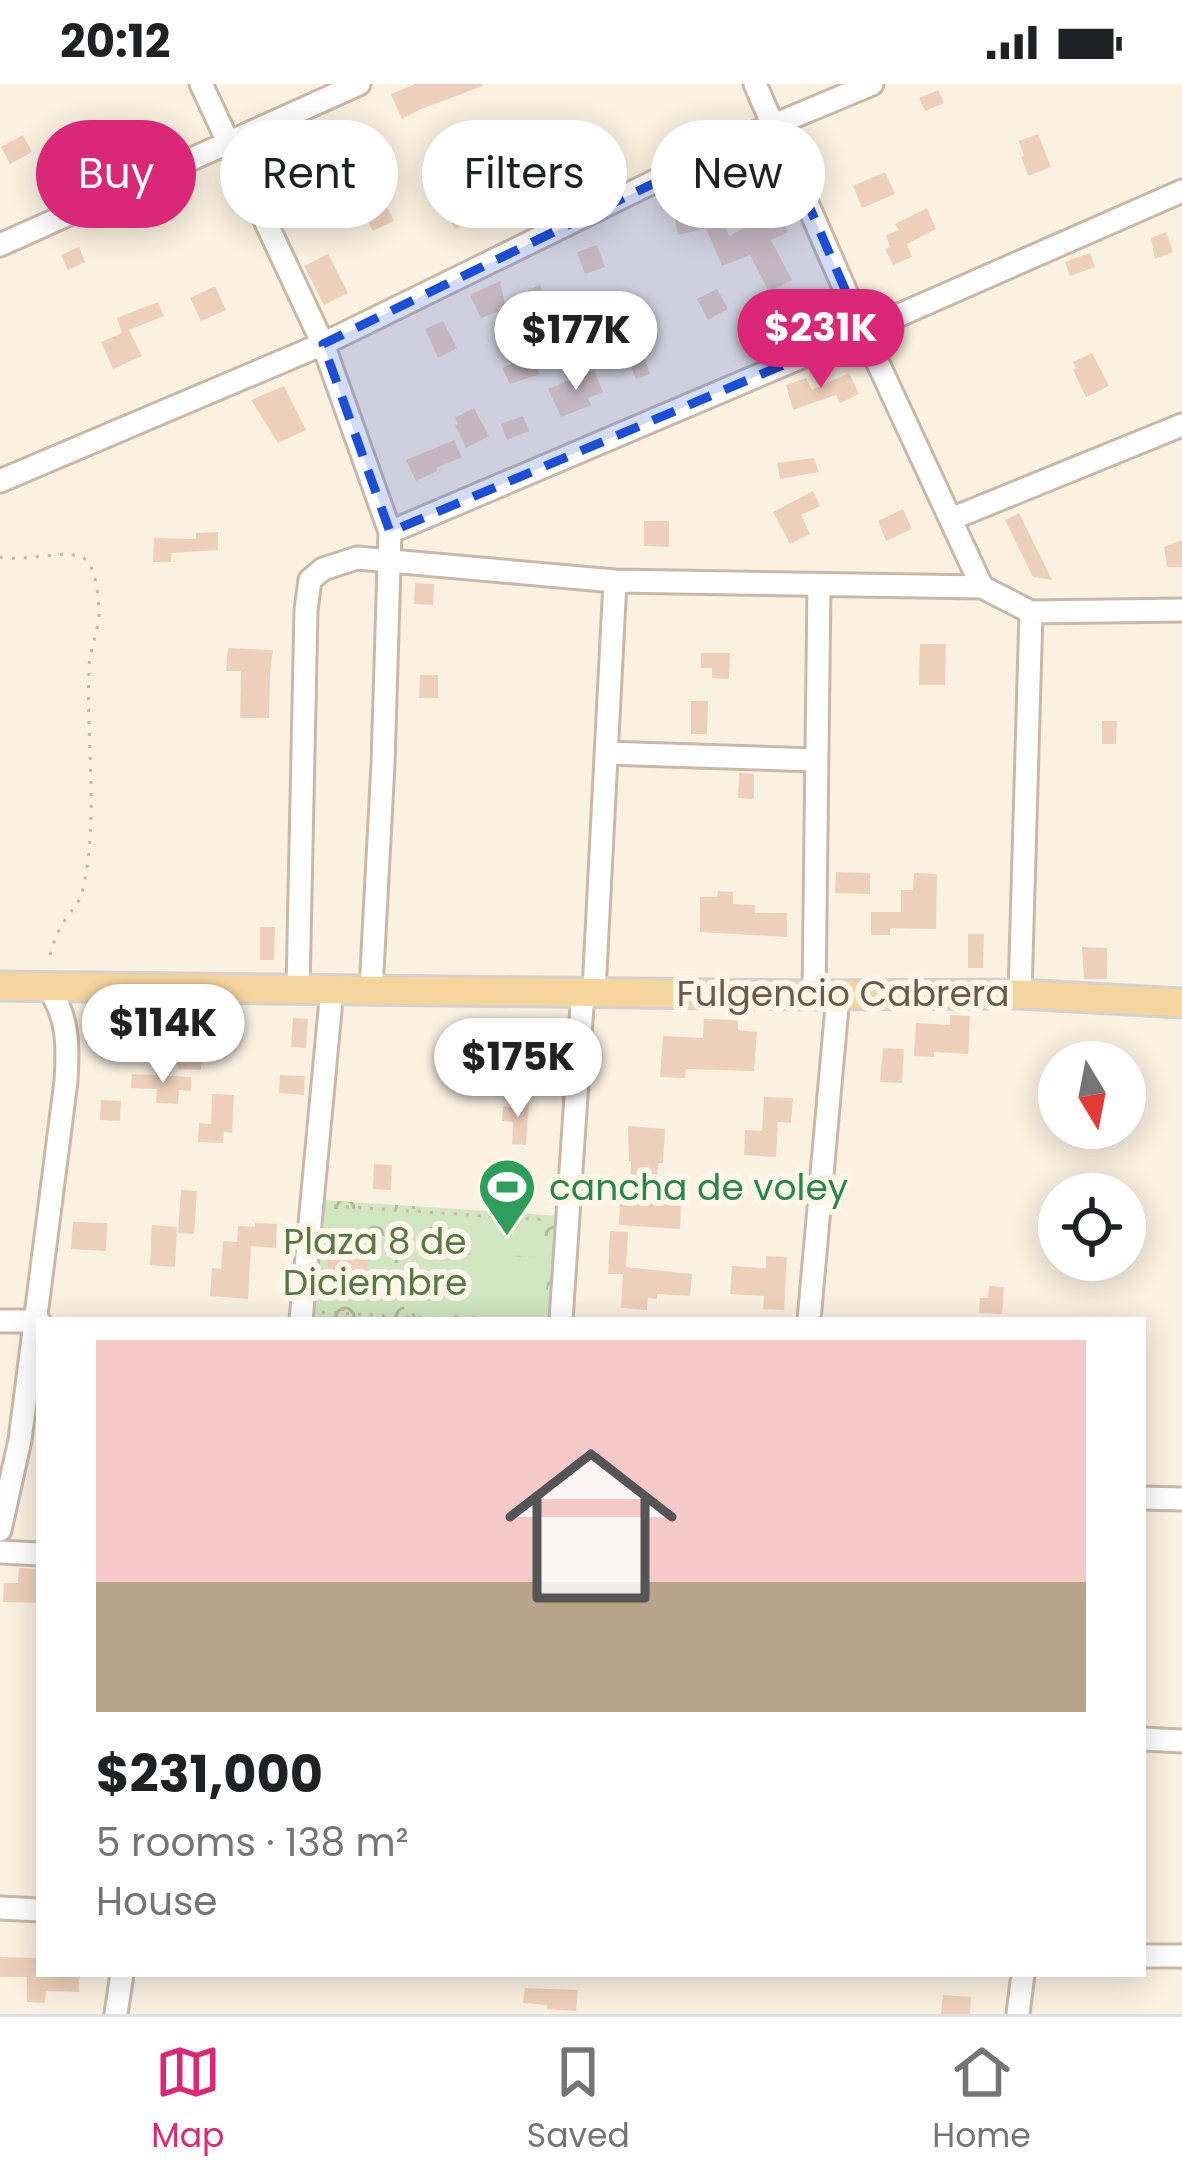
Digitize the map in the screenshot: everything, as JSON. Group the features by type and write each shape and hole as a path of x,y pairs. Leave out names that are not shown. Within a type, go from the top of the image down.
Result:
{"main road":[{"name":"Fulgencio Cabrera","path":"0,986 1020,994 1182,1003"}],"street":[{"path":"201,84 220,125"},
{"path":"278,120 359,84"},
{"path":"755,84 772,120"},
{"path":"786,120 872,84"},
{"path":"0,245 220,146"},
{"path":"0,481 323,344 651,185"},
{"path":"390,532 1182,191"},
{"path":"268,228 323,344 390,532 371,990"},
{"path":"818,228 982,586"},
{"path":"951,519 1182,425"},
{"path":"298,988 307,592 310,580 323,569 357,558 614,581 982,586 1031,612 1182,610"},
{"path":"561,1317 589,991 614,581"},
{"path":"809,1317 826,994 816,760 818,585"},
{"path":"1020,994 1031,612"},
{"path":"606,753 816,760"},
{"path":"37,1317 68,1042 63,1013 48,988"},
{"path":"309,1316 332,989"},
{"path":"0,1321 36,1321"},
{"path":"0,1530 20,1440 36,1328"},
{"path":"1146,1498 1182,1499"},
{"path":"0,1552 36,1555"},
{"path":"1146,1739 1182,1741"},
{"path":"0,1908 36,1910"},
{"path":"1146,1956 1182,1956"},
{"path":"116,2014 122,1977"},
{"path":"1018,2014 1023,1977"}],"path":[{"path":"0,557 27,560 70,553 84,558 93,573 99,616 89,665 92,802 84,882 79,903 53,940 48,988"},
{"path":"328,1205 556,1221"},
{"path":"342,1313 344,1274"},
{"path":"309,1316 407,1317"}],"highlighted area":[{"path":"774,125 863,331 390,532 323,344"}],"green space":[{"name":"Plaza 8 de Diciembre","path":"322,1200 562,1216 553,1317 310,1317"},
{"name":"cancha de voley","path":"480,1219 536,1223 533,1257 478,1252"},
{"path":"406,1252 548,1258 545,1317 404,1313"}],"building":[{"path":"415,84 483,86 402,119 391,94"},
{"path":"938,90 944,103 925,111 919,98"},
{"path":"1038,134 1051,167 1028,176 1019,141"},
{"path":"23,135 32,152 10,164 1,147"},
{"path":"885,172 895,194 862,208 853,186"},
{"path":"927,208 936,229 907,244 912,257 893,265 885,249 890,247 886,235 899,230 895,224"},
{"path":"677,228 704,229 678,235"},
{"path":"706,228 726,228 729,236 744,228 786,228 788,232 771,240 792,280 769,292 750,255 722,266"},
{"path":"1166,232 1173,252 1155,259 1151,238"},
{"path":"597,245 605,267 585,274 577,252"},
{"path":"79,247 85,262 68,270 61,255"},
{"path":"1090,253 1095,267 1070,276 1065,262"},
{"path":"328,254 348,293 324,305 304,266"},
{"path":"500,281 506,309 481,318 470,295"},
{"path":"540,285 563,340 533,354 526,339 542,332 524,292"},
{"path":"215,286 226,310 201,321 190,298"},
{"path":"717,289 728,309 708,320 697,299"},
{"path":"158,302 164,316 129,330 142,356 113,369 101,342 122,333 117,318"},
{"path":"443,321 457,348 438,358 425,329"},
{"path":"1092,353 1109,386 1086,397 1073,362"},
{"path":"532,356 540,374 510,384 502,368"},
{"path":"644,357 650,374 636,379 629,362"},
{"path":"594,370 603,392 588,398 591,405 561,417 548,389"},
{"path":"849,373 859,394 840,403 836,395 793,410 786,385 806,378 812,390"},
{"path":"284,386 306,430 278,443 251,400"},
{"path":"474,408 489,436 466,448 455,418"},
{"path":"523,416 529,431 507,440 501,424"},
{"path":"454,440 462,457 416,481 406,460"},
{"path":"814,458 819,472 780,479 777,463"},
{"path":"813,491 820,506 801,515 810,534 790,544 773,512"},
{"path":"903,509 912,529 886,541 878,521"},
{"path":"1019,513 1052,580 1033,577 1005,520"},
{"path":"644,521 669,521 669,547 644,546"},
{"path":"218,532 218,550 171,553 171,562 153,562 154,538 196,539 196,533"},
{"path":"1182,540 1182,567 1167,567 1164,547"},
{"path":"415,583 434,584 433,605 414,604"},
{"path":"920,644 946,644 945,685 919,685"},
{"path":"228,648 273,650 269,718 240,718 241,671 226,671"},
{"path":"701,653 730,653 729,679 712,678 712,668 701,668"},
{"path":"420,675 438,675 438,698 419,698"},
{"path":"691,701 708,701 707,734 691,734"},
{"path":"1102,721 1117,721 1116,744 1102,744"},
{"path":"739,773 754,774 754,799 738,798"},
{"path":"836,872 870,873 870,894 835,893"},
{"path":"914,873 937,874 936,929 890,928 890,935 871,935 871,912 901,912 901,890 913,890"},
{"path":"718,891 733,892 733,904 755,905 755,913 787,913 787,937 700,932 700,897 717,897"},
{"path":"260,927 275,927 274,960 260,960"},
{"path":"968,934 984,934 983,968 968,968"},
{"path":"1082,947 1107,948 1107,979 1084,979"},
{"path":"950,1015 970,1016 968,1054 914,1056 916,1023 950,1025"},
{"path":"293,1018 308,1019 306,1048 291,1047"},
{"path":"704,1019 738,1020 738,1030 757,1032 754,1071 686,1069 685,1078 660,1077 663,1036 703,1038"},
{"path":"180,1033 203,1034 201,1070 178,1069"},
{"path":"883,1048 904,1049 902,1083 880,1082"},
{"path":"132,1074 191,1077 191,1091 179,1090 178,1104 156,1103 157,1089 131,1088"},
{"path":"280,1075 305,1076 304,1095 279,1093"},
{"path":"212,1094 234,1095 232,1133 224,1132 223,1143 198,1142 199,1123 211,1124"},
{"path":"764,1097 793,1098 791,1123 778,1122 776,1157 744,1155 745,1130 762,1131"},
{"path":"514,1099 529,1100 526,1145 512,1144 513,1122 502,1121 503,1106 514,1107"},
{"path":"101,1100 121,1101 120,1121 100,1120"},
{"path":"628,1126 665,1129 656,1200 681,1201 680,1229 619,1225 620,1198 629,1198"},
{"path":"374,1164 392,1165 391,1190 373,1189"},
{"path":"181,1190 197,1191 194,1234 178,1233"},
{"path":"73,1222 107,1223 106,1251 71,1249"},
{"path":"255,1223 277,1224 276,1248 251,1246 248,1299 210,1296 212,1268 221,1269 223,1241 237,1242 238,1226 255,1227"},
{"path":"152,1225 177,1227 175,1267 150,1265"},
{"path":"610,1231 628,1232 626,1267 692,1274 690,1296 657,1294 657,1299 648,1298 647,1310 621,1308 623,1274 608,1274"},
{"path":"329,1236 371,1236 366,1274 327,1272"},
{"path":"766,1256 787,1257 784,1310 763,1309 764,1296 730,1294 732,1266 766,1268"},
{"path":"989,1286 1004,1287 1002,1314 979,1313 980,1298 988,1298"},
{"path":"19,1568 36,1569 36,1603 3,1602 4,1583 18,1583"},
{"path":"0,1957 36,1958 36,1977 79,1977 79,1992 46,1991 45,2003 27,2002 27,1977 0,1977"},
{"path":"525,1988 578,1990 576,2011 523,2003"},
{"path":"943,1995 971,1997 970,2014 941,2014"}],"place":[{"name":"cancha de voley","path":"507,1238"}]}
